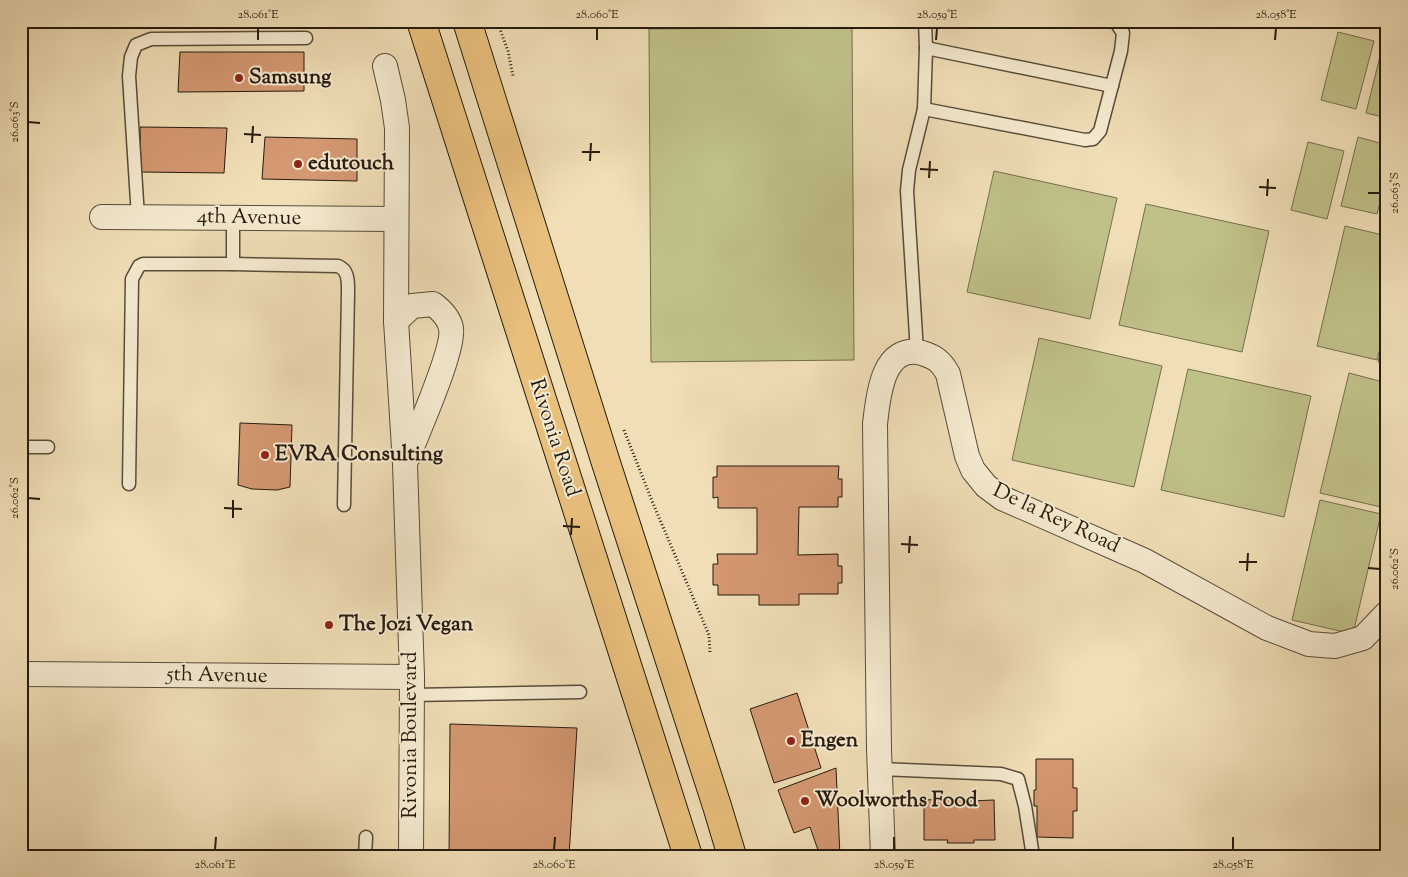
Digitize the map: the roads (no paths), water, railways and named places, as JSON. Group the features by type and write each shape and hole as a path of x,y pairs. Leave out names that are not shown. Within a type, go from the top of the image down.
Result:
{"main road":[{"name":"Rivonia Road","path":"421,21 688,856"},
{"name":"Rivonia Road","path":"468,21 600,444 732,856"}],"street":[{"name":"Rivonia Boulevard","path":"385,66 394,100 397,128 396,321 405,464 412,686 411,856"},
{"name":"4th Avenue","path":"102,217 396,219"},
{"name":"Rivonia Boulevard","path":"396,321 412,306 433,304 441,310 448,320 451,330 450,342 440,374 405,464"},
{"name":"De la Rey Road","path":"917,352 934,357 943,364 948,374 967,456 973,470 986,486 1002,498 1145,561 1267,628 1309,644 1335,646 1363,638 1387,612"},
{"path":"883,856 875,424 886,369 895,357 917,352"},
{"name":"5th Avenue","path":"21,674 412,686"}],"lane":[{"path":"917,352 907,191 924,109 925,21"},
{"path":"924,109 1085,140 1093,139 1100,131 1121,51 1122,33 1115,21"},
{"path":"138,217 130,76 131,56 136,45 151,39 306,38"},
{"path":"926,48 1112,86"},
{"path":"233,218 233,264"},
{"path":"129,484 132,279 138,266 143,264 338,266 344,268 347,274 348,293 344,505"},
{"path":"21,447 48,447"},
{"path":"412,686 580,692"},
{"path":"880,769 1001,774 1018,779 1025,806 1032,850"},
{"path":"366,837 366,856"}],"place":[{"name":"Samsung","path":"239,78"},
{"name":"edutouch","path":"298,164"},
{"name":"EVRA Consulting","path":"265,455"},
{"name":"The Jozi Vegan","path":"329,625"},
{"name":"Engen","path":"791,741"},
{"name":"Woolworths Food","path":"805,801"}]}
